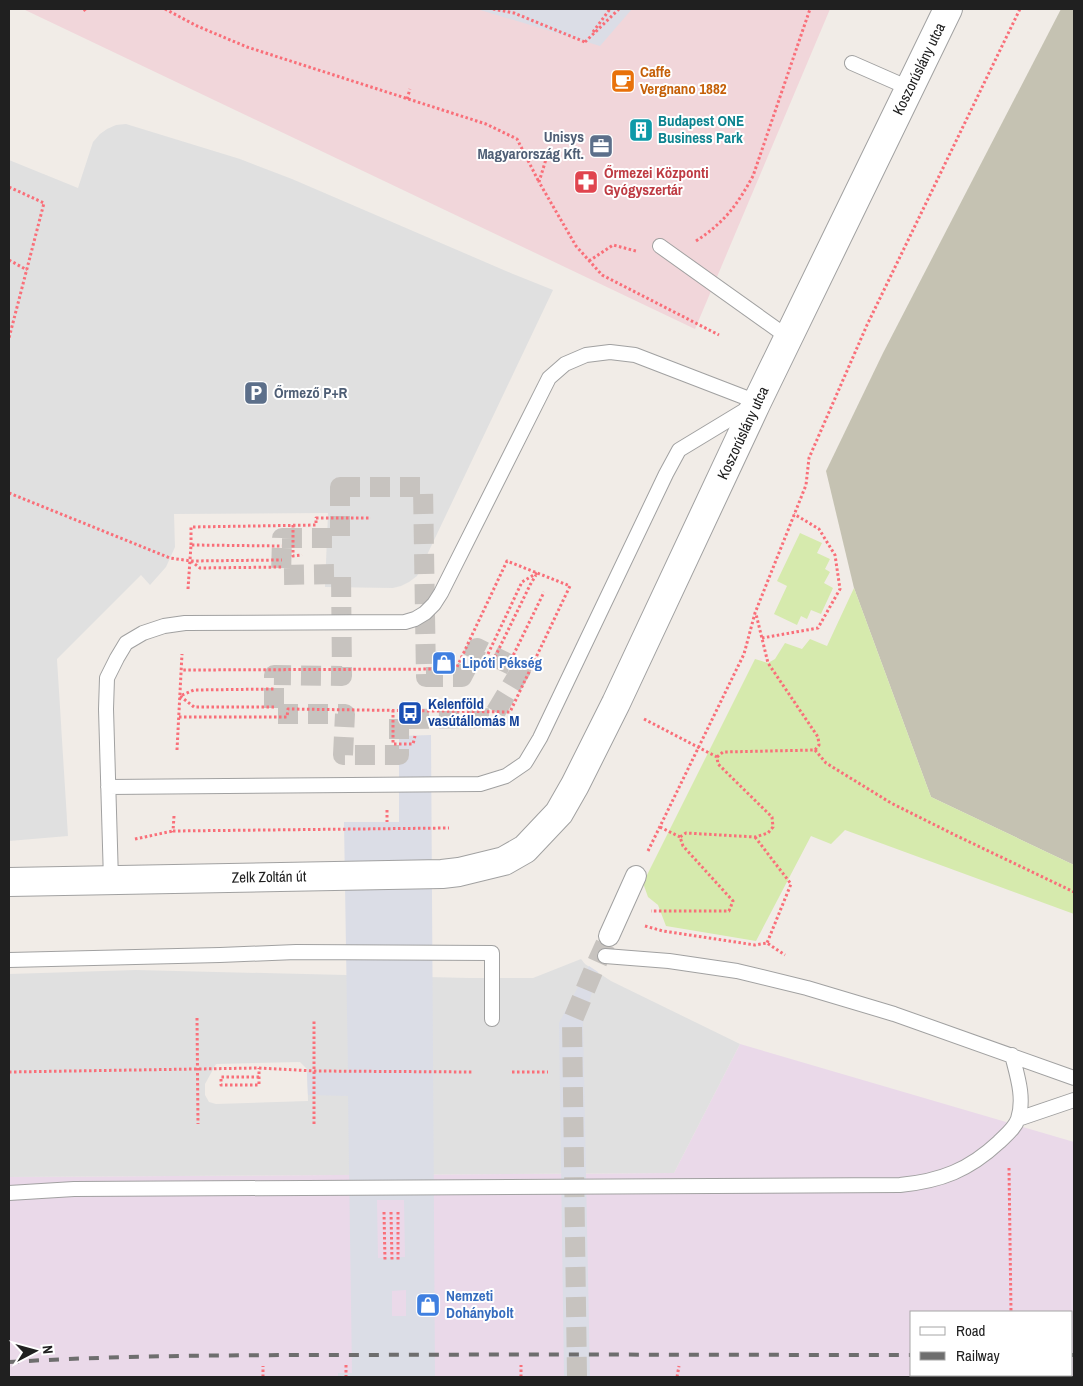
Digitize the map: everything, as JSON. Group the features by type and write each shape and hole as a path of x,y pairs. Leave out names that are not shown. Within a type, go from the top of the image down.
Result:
{"street":[{"name":"Koszorúslány utca","path":"525,849 559,813 575,785 616,703 757,402 948,9"},
{"name":"Zelk Zoltán út","path":"9,882 442,874 459,872 504,861 525,849"},
{"path":"609,936 636,876"}],"lane":[{"path":"852,63 909,88"},
{"path":"660,246 789,338"},
{"path":"111,880 106,709 108,678 126,644 143,633 164,626 185,623 405,622 425,613 434,604 451,576 549,378 565,364 586,355 610,352 635,355 757,402"},
{"path":"108,787 480,784 506,776 525,762 540,738 679,450 757,402"},
{"path":"9,960 296,952 492,953 492,1019"},
{"path":"605,956 669,961 728,970 807,988 894,1014 1074,1078"},
{"path":"1012,1055 1021,1094 1015,1125"},
{"path":"9,1193 74,1189 900,1185 924,1183 949,1176 984,1157 1015,1125 1074,1100"}],"path":[{"path":"84,9 87,13"},
{"path":"165,9 197,26 247,47 486,124 517,139 576,246 602,275 718,335"},
{"path":"492,9 514,13 585,42"},
{"path":"585,42 610,9"},
{"path":"585,42 619,9"},
{"path":"695,242 724,219 739,201 753,176 810,9"},
{"path":"656,835 744,654 755,613 806,484 810,458 863,334 1020,9"},
{"path":"407,99 410,89"},
{"path":"539,182 547,156"},
{"path":"9,187 44,203 9,338"},
{"path":"589,261 613,245 639,252"},
{"path":"9,260 26,270"},
{"path":"9,493 170,558 191,561 282,560"},
{"path":"762,638 818,628 840,589 835,555 819,529 794,514"},
{"path":"188,589 192,545 191,526 316,525 316,518 371,518"},
{"path":"292,526 293,556 302,555"},
{"path":"192,545 282,546"},
{"path":"191,561 200,568 282,567"},
{"path":"179,717 288,717 288,709 510,712 570,586 507,561 456,669 182,670"},
{"path":"488,654 522,582 537,573"},
{"path":"495,657 537,573"},
{"path":"509,664 544,592"},
{"path":"755,613 768,663 818,736 819,745 816,750"},
{"path":"177,750 182,654"},
{"path":"180,696 194,690 275,690"},
{"path":"180,696 194,707 274,707"},
{"path":"393,710 393,744 413,744 415,736"},
{"path":"643,718 717,758"},
{"path":"717,758 723,752 816,750"},
{"path":"816,750 826,763 891,803 1074,892"},
{"path":"680,837 686,833 755,837 768,833 773,828 772,817 718,764 717,758"},
{"path":"174,816 173,831 448,828"},
{"path":"660,828 680,837"},
{"path":"667,912 729,911 733,901 682,846 680,837"},
{"path":"755,837 792,884 767,943"},
{"path":"663,931 718,940"},
{"path":"197,1018 198,1124"},
{"path":"314,1019 314,1124"},
{"path":"259,1068 259,1077 259,1085 221,1085 221,1077 259,1077"},
{"path":"9,1072 259,1068 315,1071 472,1072"},
{"path":"512,1072 548,1072"},
{"path":"1011,1311 1009,1157 1015,1125"},
{"path":"384,1209 384,1261"},
{"path":"390,1209 392,1261"},
{"path":"398,1209 398,1261"},
{"path":"346,1365 346,1377"},
{"path":"521,1365 521,1377"},
{"path":"263,1366 263,1377"},
{"path":"677,1377 679,1366"}],"shaded area":[{"path":"23,9 830,9 695,329"},
{"path":"477,9 632,9 600,46"},
{"path":"1061,9 1074,9 1074,865 931,797 854,588 826,471 883,353"},
{"name":"Őrmező P+R","path":"126,124 240,159 292,179 553,290 417,576 409,582 393,588 325,587 328,513 174,514 175,547 166,567 150,585 141,575 57,659 68,836 9,841 9,160 78,188 93,142 107,129 116,125"},
{"path":"431,735 435,1377 338,1377 338,1373 352,1373 348,1096 308,1095 307,1073 348,1073 344,822 399,822 399,736","holes":["377,1200 404,1200 405,1257 378,1258","406,1290 406,1316 392,1316 392,1291"]},
{"path":"581,959 585,964 611,981 740,1044 674,1173 9,1177 9,974 136,970 533,978","holes":["300,1062 307,1069 308,1101 216,1104 209,1102 205,1095 205,1084 216,1064"]},
{"path":"589,966 598,972 583,1022 590,1377 564,1377 559,1023"},
{"path":"740,1044 1074,1142 1074,1377 9,1377 9,1177 674,1173"}],"green space":[{"path":"800,533 822,543 817,553 830,559 825,569 830,572 824,583 833,588 821,614 811,610 807,619 801,616 797,625 774,614 787,586 777,581"},
{"path":"854,588 931,797 1074,865 1074,914 845,830 831,844 811,836 756,941 666,926 658,905 648,897 643,883 755,659 768,663 775,659 785,643 802,649 810,639 827,646"}],"tunnel":[{"path":"340,487 423,487 426,677 462,677 477,648 521,670 492,718 399,719 399,755 343,755 345,714 274,714 274,675 342,676 341,574 281,575 282,538 340,538 340,487"},
{"path":"577,1377 572,1022 609,936"}],"railway":[{"path":"9,1362 230,1355 910,1355"}],"place":[{"name":"Caffe Vergnano 1882","path":"623,81"},
{"name":"Budapest ONE Business Park","path":"641,130"},
{"name":"Unisys Magyarország Kft.","path":"601,146"},
{"name":"Őrmezei Központi Gyógyszertár","path":"586,182"},
{"name":"Őrmező P+R","path":"256,393"},
{"name":"Lipóti Pékség","path":"444,663"},
{"name":"Kelenföld vasútállomás M","path":"410,713"},
{"name":"Nemzeti Dohánybolt","path":"428,1305"}]}
